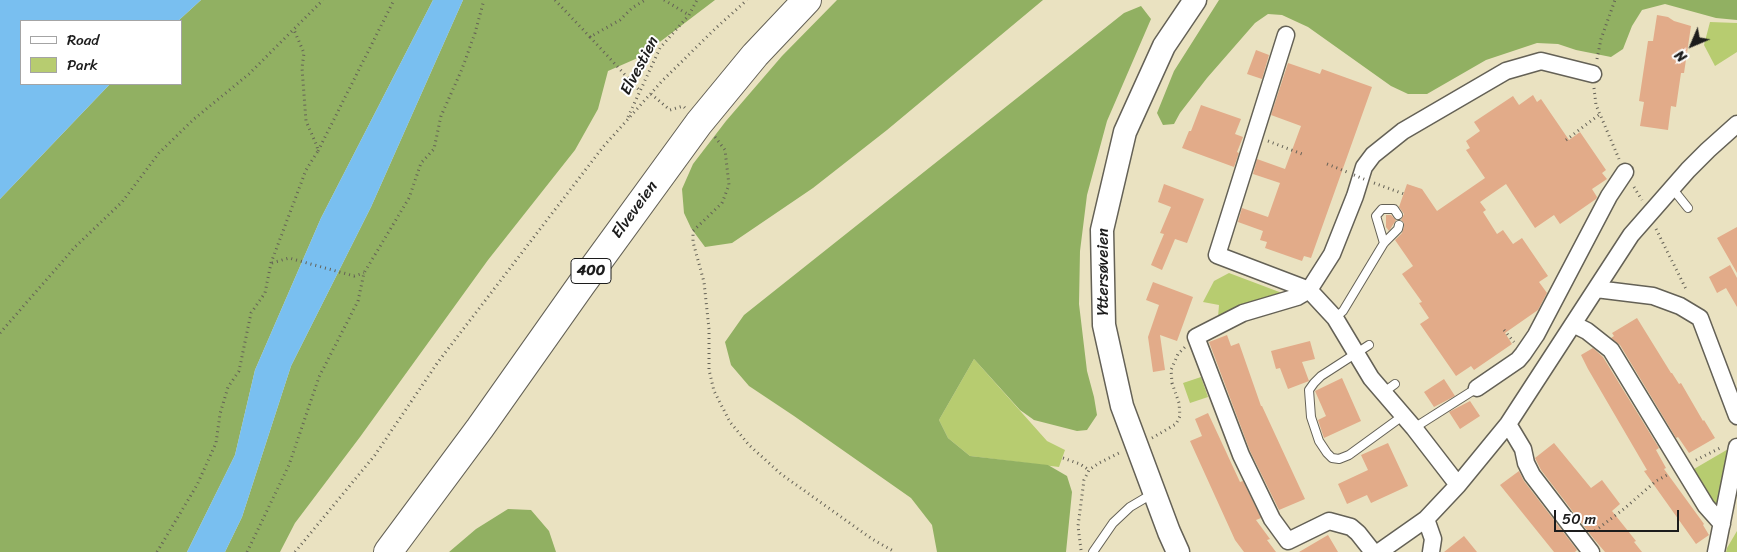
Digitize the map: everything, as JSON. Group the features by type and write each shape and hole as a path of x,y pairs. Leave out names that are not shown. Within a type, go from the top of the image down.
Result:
{"highway":[{"name":"Elveveien","path":"388,552 480,428 673,158 754,56 807,0"}],"main road":[{"name":"Yttersøveien","path":"1178,552 1122,406 1104,326 1102,230 1124,132 1164,46 1195,0"}],"street":[{"path":"1286,35 1217,255 1309,290 1335,325 1362,349 1372,378 1389,388 1409,422 1458,485"},
{"path":"1373,552 1351,527 1329,521 1288,541 1272,519 1240,455 1196,337 1243,313 1297,297 1309,290 1332,254 1364,167 1373,155 1403,131 1506,71 1541,61 1593,74"},
{"path":"1379,552 1426,519 1458,485 1508,424 1631,235 1708,150 1737,124"},
{"path":"1477,388 1518,360 1523,354 1536,335 1609,196 1625,172"},
{"path":"1596,288 1654,296 1680,306 1700,318 1737,416"},
{"path":"1573,324 1587,331 1611,350 1706,506 1722,524"},
{"path":"1508,424 1523,449 1526,463 1532,474 1587,546"},
{"path":"1716,552 1722,524 1733,445"},
{"path":"1426,519 1433,539 1431,552"}],"lane":[{"path":"1672,188 1688,208"},
{"path":"1384,243 1376,216 1382,209 1394,209 1398,214"},
{"path":"1335,325 1384,243 1399,226"},
{"path":"1362,349 1321,376 1309,390 1312,417 1319,441 1326,453 1332,458 1339,459 1349,455 1477,388"},
{"path":"1093,552 1113,524 1130,507 1154,493"}],"path":[{"path":"0,333 75,247 122,202 159,152 249,74 323,0"},
{"path":"157,552 197,485 216,443 220,414 228,387 239,371 251,313 265,293 271,263 306,170 318,151 394,0"},
{"path":"247,552 289,465 319,377 358,301 364,273 409,198 421,163 434,149 441,116 462,69 484,0"},
{"path":"555,0 640,91"},
{"path":"590,37 620,20 632,8 645,0"},
{"path":"664,0 688,15"},
{"name":"Elvestien","path":"625,122 660,48 698,0"},
{"path":"295,552 375,455 438,362 597,155 651,94 717,27 747,0"},
{"path":"1615,0 1601,39 1593,74 1596,105 1625,172 1644,203"},
{"path":"294,30 304,54 302,68 306,121 318,146 318,151"},
{"path":"651,94 670,110 683,106 689,112"},
{"path":"1566,140 1600,114"},
{"path":"711,133 725,150 729,185 722,203 693,231 693,242 704,282 709,329 709,370 714,391 730,422 749,445 781,474 872,539 894,552"},
{"path":"1254,136 1302,154"},
{"path":"1327,164 1404,194"},
{"path":"1655,226 1700,318"},
{"path":"271,263 289,258 354,276 364,273"},
{"path":"1150,439 1176,424 1180,416 1179,403 1172,383 1171,370 1178,354 1196,337"},
{"path":"1587,546 1625,508 1656,481 1733,445"},
{"path":"1082,552 1078,526 1084,480 1089,470 1121,452"},
{"path":"1062,458 1080,464 1089,470"}],"green space":[{"path":"201,0 433,0 321,218 255,370 235,455 187,552 0,552 0,199 109,85 182,85 182,20 179,20"},
{"path":"463,0 715,0 640,57 608,71 598,109 575,150 488,260 360,437 295,523 280,552 225,552 242,517 291,366 371,207"},
{"path":"837,0 1043,0 887,130 813,188 732,243 705,247 691,228 684,213 682,189 693,164 726,121 782,56"},
{"path":"1219,0 1737,0 1737,20 1716,18 1665,4 1642,10 1632,26 1623,49 1611,57 1576,50 1558,44 1537,43 1486,60 1427,94 1408,94 1391,86 1308,27 1282,15 1268,14 1255,23 1207,78 1180,113 1174,124 1163,125 1157,113 1174,71"},
{"path":"1141,6 1151,19 1107,121 1087,195 1080,251 1079,304 1087,371 1097,415 1087,430 1077,431 1034,420 1020,410 974,359 939,420 948,438 970,456 1048,465 1067,476 1072,492 1066,552 937,552 932,525 911,498 749,386 731,365 725,342 744,315 1124,13"},
{"path":"1710,22 1737,23 1737,52 1715,66 1704,45"},
{"path":"1229,273 1282,293 1241,305 1218,317 1219,305 1203,302 1214,281"},
{"path":"974,359 1047,441 1065,450 1059,467 970,456 948,438 939,420"},
{"path":"1201,377 1208,397 1190,403 1183,383"},
{"path":"1730,448 1719,504 1712,504 1693,472 1694,469"},
{"path":"508,509 531,510 549,531 556,552 449,552 476,529"},
{"path":"1737,531 1737,552 1726,552 1727,548"}],"water":[{"path":"0,0 201,0 179,20 20,20 20,85 109,85 0,199"},
{"path":"433,0 463,0 371,207 291,366 242,517 225,552 187,552 235,455 255,370 321,218"}],"building":[{"path":"1657,15 1691,26 1684,73 1681,73 1676,107 1671,106 1668,130 1640,126 1644,102 1639,101 1648,41 1653,41"},
{"path":"1256,50 1269,55 1262,79 1247,74"},
{"path":"1288,63 1320,74 1322,69 1372,87 1311,258 1304,256 1302,261 1265,248 1267,242 1260,240 1263,231 1238,222 1242,208 1268,217 1280,183 1253,174 1257,159 1285,169 1301,126 1271,115"},
{"path":"1533,95 1537,102 1541,99 1569,140 1580,132 1606,170 1602,173 1607,179 1592,189 1597,197 1596,199 1560,224 1554,215 1535,228 1506,184 1480,202 1486,210 1483,212 1497,234 1503,230 1513,244 1522,238 1548,276 1539,282 1547,293 1538,310 1505,333 1512,344 1474,370 1471,366 1456,376 1420,324 1429,318 1419,303 1422,302 1402,274 1413,266 1395,240 1402,233 1404,226 1401,220 1404,214 1399,207 1407,184 1422,189 1437,211 1485,178 1466,150 1470,148 1466,141 1480,131 1474,122 1513,96 1519,105"},
{"path":"1201,105 1241,119 1235,134 1243,137 1234,167 1182,148"},
{"path":"1164,184 1204,199 1187,243 1175,239 1162,270 1151,265 1164,234 1160,233 1171,207 1158,202"},
{"path":"1386,215 1391,215 1396,220 1389,231 1386,227"},
{"path":"1737,227 1737,273 1717,238"},
{"path":"1730,265 1737,278 1737,307 1726,288 1717,293 1709,277"},
{"path":"1153,282 1193,297 1177,341 1160,335 1165,370 1153,372 1148,337 1159,305 1146,300"},
{"path":"1637,318 1715,438 1689,453 1678,437 1676,438 1620,345 1611,338 1614,336 1612,333"},
{"path":"1227,335 1231,346 1239,343 1261,406 1305,499 1279,510 1250,451 1209,342"},
{"path":"1310,341 1315,359 1302,362 1309,381 1288,389 1280,368 1276,369 1271,351"},
{"path":"1593,348 1603,357 1659,448 1656,450 1666,468 1664,469 1704,524 1709,535 1696,544 1644,471 1647,470 1588,369 1581,355"},
{"path":"1342,378 1361,421 1324,438 1318,420 1326,416 1315,391"},
{"path":"1444,379 1455,396 1434,407 1424,392"},
{"path":"1470,401 1480,416 1460,429 1449,412"},
{"path":"1208,413 1240,482 1243,481 1261,518 1256,520 1270,539 1267,540 1276,552 1244,552 1235,540 1190,441 1202,436 1195,419"},
{"path":"1388,443 1408,486 1371,503 1367,495 1347,504 1338,484 1368,470 1361,455"},
{"path":"1554,443 1591,488 1602,480 1620,504 1612,511 1636,541 1634,542 1642,552 1605,552 1593,538 1541,470 1535,458"},
{"path":"1519,471 1524,481 1577,550 1575,552 1554,552 1500,485"},
{"path":"1328,535 1338,552 1299,552"},
{"path":"1464,536 1477,552 1444,552"}]}
